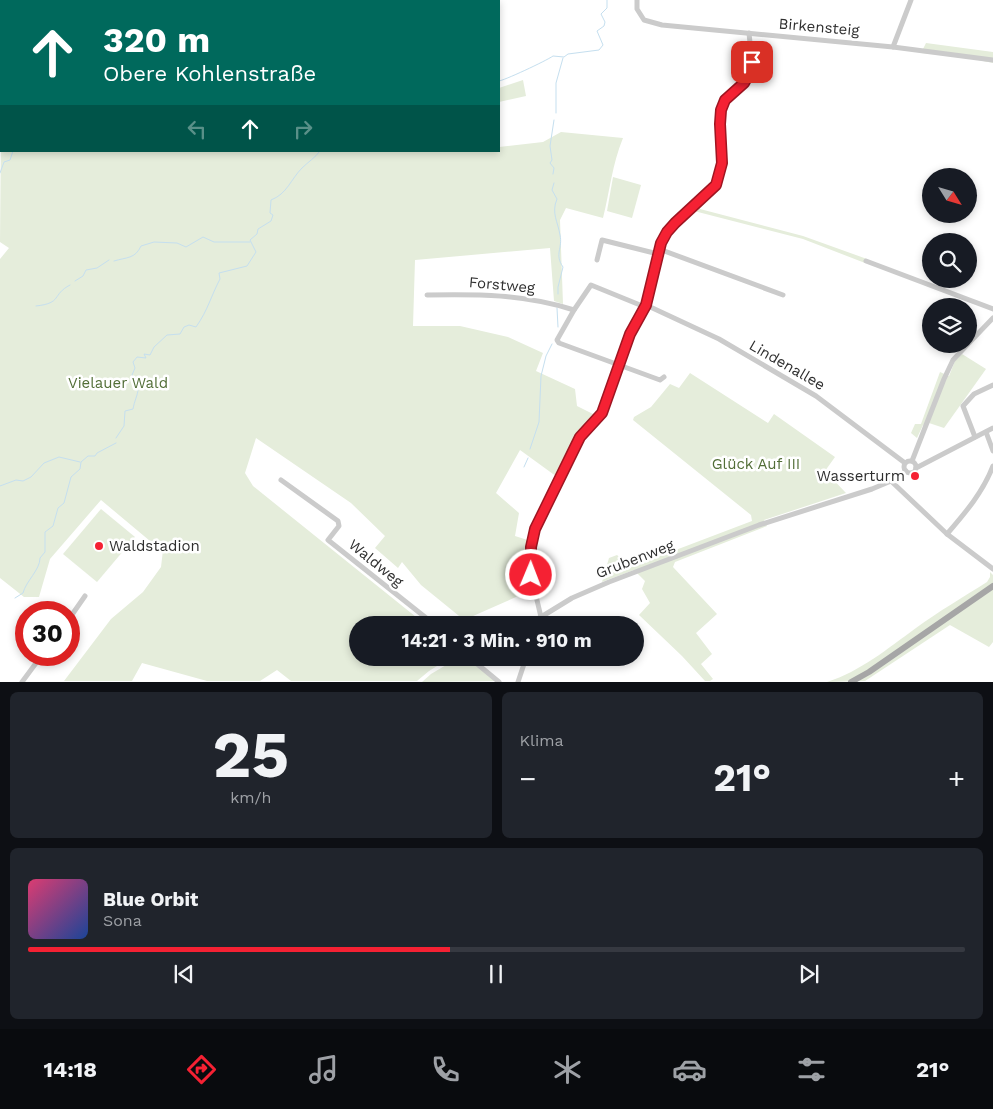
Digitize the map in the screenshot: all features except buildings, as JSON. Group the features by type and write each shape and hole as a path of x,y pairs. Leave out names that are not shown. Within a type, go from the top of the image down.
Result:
{"main road":[{"path":"851,682 993,586"}],"street":[{"name":"Birkensteig","path":"637,0 637,9 644,20 662,25 893,47 993,60"},
{"path":"893,47 911,0"},
{"path":"541,616 531,575 531,547 535,529 580,437 602,413 630,334 646,306 659,252 667,232 716,185 722,163 721,110 725,100 744,83 749,74 752,62 749,33"},
{"path":"597,260 602,240 659,252 783,294"},
{"path":"866,261 993,309"},
{"name":"Lindenallee","path":"574,310 592,285 646,306 719,339 816,396 906,462"},
{"name":"Forstweg","path":"427,295 486,294 516,297 553,303 574,310"},
{"path":"574,310 557,340 559,343 660,380 664,377"},
{"path":"977,334 993,318"},
{"path":"912,461 944,379 953,360 959,353"},
{"path":"975,437 962,406 974,394 993,385"},
{"path":"912,461 906,462 904,466 906,471 912,472 916,468 993,428"},
{"path":"986,432 993,451"},
{"path":"912,461 916,468"},
{"path":"947,534 969,509 985,486 993,466"},
{"name":"Grubenweg","path":"543,616 572,598 759,524 835,502 891,482 906,471"},
{"name":"Waldweg","path":"281,480 338,521 339,526 328,540 424,616"},
{"path":"891,482 947,534 993,569"},
{"path":"80,603 85,596"},
{"path":"22,682 34,666"},
{"path":"480,666 499,682"},
{"path":"518,682 523,666"}],"green space":[{"path":"926,43 993,52 993,63 963,57 921,53"},
{"path":"523,80 526,96 500,102 500,88"},
{"name":"Vielauer Wald","path":"561,132 623,138 603,218 566,208 560,220 563,304 554,301 550,248 415,260 413,326 460,326 508,337 543,353 536,371 575,389 577,406 595,415 578,435 585,439 564,482 520,450 496,493 519,513 515,536 537,543 533,560 535,577 528,576 532,590 473,616 459,616 421,585 402,562 398,568 375,548 385,536 351,503 256,438 245,473 253,486 415,616 349,616 349,666 437,666 417,681 291,681 277,670 260,681 207,681 142,663 132,681 64,681 75,666 80,666 80,660 111,619 143,592 161,567 163,550 101,500 50,559 39,597 24,597 0,578 0,259 9,248 0,242 1,152 500,152 500,147 543,142"},
{"path":"613,177 641,185 632,218 607,211"},
{"path":"698,206 700,209 803,236 867,259 865,263 803,239 694,211"},
{"path":"962,354 986,369 944,428 929,423 923,425 917,438 911,433 915,424 921,424 940,372 949,376 955,361"},
{"name":"Glück Auf III","path":"690,373 768,423 774,414 835,457 825,471 846,493 764,520 767,526 675,562 673,567 717,614 696,633 712,654 701,664 713,679 710,681 705,681 644,620 644,616 639,615 650,603 642,589 645,581 634,570 602,582 609,558 617,555 631,567 752,521 751,515 633,420 634,417 651,407 670,384 679,388"},
{"name":"Waldstadion","path":"101,509 135,537 97,582 63,554"},
{"path":"990,572 993,575 993,642 989,647 950,625 865,681 827,682 851,672 873,659 933,616 987,582"},
{"path":"444,666 476,666 496,681 422,682"}],"waterway":[{"path":"500,81 553,56 564,57 568,54 599,50 603,45 597,31 604,26 605,22 601,14 607,8 607,0"},
{"path":"556,113 556,83 563,58"},
{"path":"553,174 554,168 550,163 552,160 550,146 554,120"},
{"path":"0,173 4,162 10,160 13,152"},
{"path":"116,438 124,426 125,411 133,409 138,392 137,384 132,375 135,368 133,362 137,357 146,358 144,354 150,355 154,347 167,335 180,334 184,327 189,325 196,327 204,315 220,279 219,273 247,266 256,252 250,240 257,234 258,229 271,221 273,215 270,213 271,200 281,194 298,172 319,152"},
{"path":"554,183 552,190 557,199 555,213 561,240 559,258 563,267 558,294"},
{"path":"114,261 127,258 136,253 141,246 154,242 177,243 186,247 203,237 214,242 250,242"},
{"path":"75,281 83,276 86,270 97,268 109,260"},
{"path":"36,306 54,301 60,292 70,285"},
{"path":"557,308 558,327"},
{"path":"530,449 539,422 541,376 546,356 552,344"},
{"path":"15,598 23,593 38,567 40,558 45,552 45,532 53,526 58,508 64,503 71,477 80,469 81,462 88,456 95,456 116,443"},
{"path":"0,486 16,480 23,481 31,477 44,463 59,457 80,462"},
{"path":"524,467 528,458"}],"place":[{"name":"Wasserturm","path":"915,476"},
{"name":"Waldstadion","path":"99,546"}],"route":[{"path":"531,575 531,547 535,529 580,437 602,413 630,334 646,305 661,243 675,223 716,185 722,163 721,110 725,100 744,83 752,62"}]}
